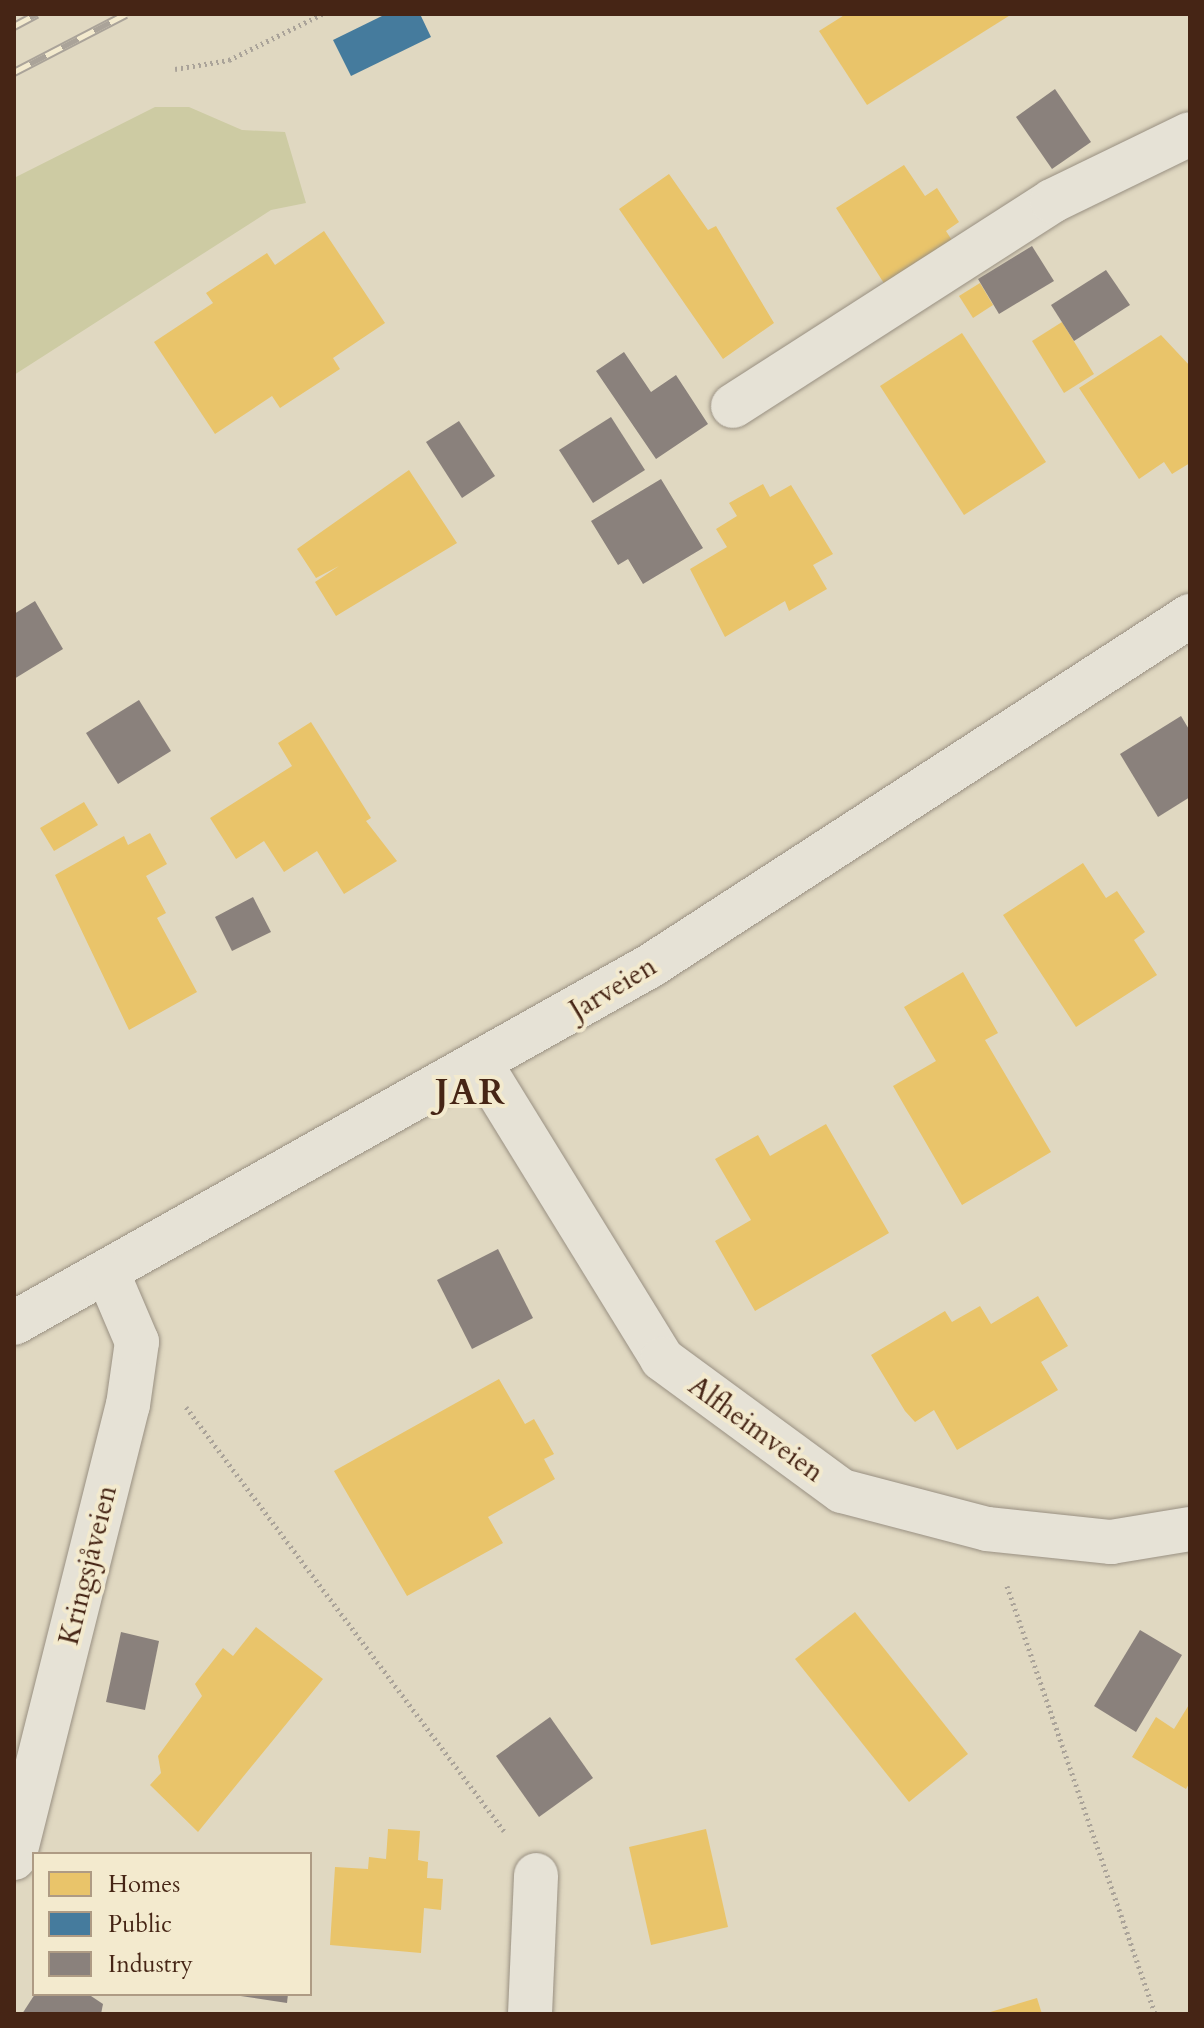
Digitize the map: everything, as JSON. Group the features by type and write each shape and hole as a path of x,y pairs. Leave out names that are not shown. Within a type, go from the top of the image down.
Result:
{"street":[{"path":"733,406 1052,201 1187,144"},
{"name":"Jarveien","path":"14,1323 482,1066 650,966 1190,616"},
{"name":"Alfheimveien","path":"482,1066 662,1359 842,1491 987,1529 1111,1542 1190,1529"},
{"path":"108,1274 137,1342"},
{"name":"Kringsjåveien","path":"14,1858 137,1342"},
{"path":"530,2014 536,1875"}],"path":[{"path":"175,69 220,64 322,14"},
{"path":"137,1342 536,1875"},
{"path":"987,1529 1155,2014"}],"shaded area":[{"path":"155,107 189,107 242,130 285,132 306,203 271,210 14,375 14,178"}],"building: Homes":[{"path":"846,14 1012,14 867,105 819,31"},
{"path":"904,165 925,196 937,188 959,222 946,231 955,245 887,288 836,208"},
{"path":"669,174 708,230 716,226 774,323 723,359 619,209"},
{"path":"324,231 385,323 333,358 340,369 280,408 272,396 215,434 154,342 213,303 206,293 267,253 275,265"},
{"path":"980,283 993,305 973,318 959,296"},
{"path":"1062,322 1094,374 1064,393 1032,341"},
{"path":"962,333 1046,462 964,515 880,386"},
{"path":"1161,335 1190,366 1190,463 1172,474 1164,462 1139,479 1079,388"},
{"path":"409,470 457,543 336,616 315,582 339,566 316,578 297,549"},
{"path":"763,484 770,497 791,485 833,554 813,565 827,589 789,611 785,601 725,637 690,569 727,547 716,529 737,516 729,503"},
{"path":"311,722 371,818 366,821 397,861 344,894 317,851 284,872 264,841 236,859 210,818 292,766 278,743"},
{"path":"84,802 98,825 54,851 40,828"},
{"path":"150,833 167,864 146,876 166,913 157,918 197,992 129,1030 55,875 124,836 128,845"},
{"path":"1083,863 1106,898 1117,891 1145,932 1134,940 1157,975 1076,1027 1003,915"},
{"path":"963,972 998,1033 985,1040 1051,1152 962,1205 893,1086 936,1061 904,1007"},
{"path":"826,1124 889,1233 755,1311 715,1241 751,1220 715,1159 758,1135 770,1156"},
{"path":"1038,1296 1068,1346 1041,1362 1058,1390 957,1450 934,1410 915,1422 905,1411 871,1355 945,1311 952,1322 980,1306 991,1324"},
{"path":"499,1379 525,1424 534,1419 554,1454 544,1459 555,1479 488,1517 503,1543 407,1596 334,1471"},
{"path":"855,1612 968,1754 909,1802 795,1659"},
{"path":"256,1627 323,1679 198,1832 150,1785 161,1773 158,1756 202,1696 195,1684 223,1648 233,1656"},
{"path":"1190,1703 1190,1782 1186,1789 1132,1757 1156,1717 1174,1729"},
{"path":"388,1829 420,1831 418,1860 428,1862 427,1878 443,1879 441,1910 424,1908 421,1953 330,1945 335,1867 368,1869 369,1857 386,1859"},
{"path":"706,1829 728,1927 651,1945 629,1847"},
{"path":"1037,1998 1042,2014 987,2013"}],"building: Public":[{"path":"386,14 420,14 431,37 351,76 333,40"}],"building: Industry":[{"path":"1055,89 1091,142 1052,169 1016,117"},
{"path":"1032,246 1054,281 999,314 978,279"},
{"path":"1106,270 1130,305 1074,341 1051,305"},
{"path":"624,352 651,392 676,375 708,424 656,459 596,371"},
{"path":"611,417 645,470 593,503 559,450"},
{"path":"459,421 495,476 462,498 426,442"},
{"path":"661,479 703,548 643,584 628,559 618,565 591,521"},
{"path":"35,601 63,649 14,679 14,614"},
{"path":"139,700 171,751 118,784 86,733"},
{"path":"1181,716 1190,731 1190,797 1158,817 1120,754"},
{"path":"253,897 271,932 232,951 215,917"},
{"path":"498,1249 533,1318 472,1349 437,1280"},
{"path":"1140,1630 1182,1655 1136,1732 1094,1706"},
{"path":"121,1632 159,1641 145,1710 106,1702"},
{"path":"550,1717 593,1778 539,1817 496,1756"},
{"path":"34,1996 91,1996 103,2004 101,2014 22,2014"},
{"path":"240,1996 288,1996 287,2003"}],"railway":[{"path":"14,26 37,14"},
{"path":"14,72 126,14"}],"district":[{"name":"JAR","path":"471,1093"}]}
